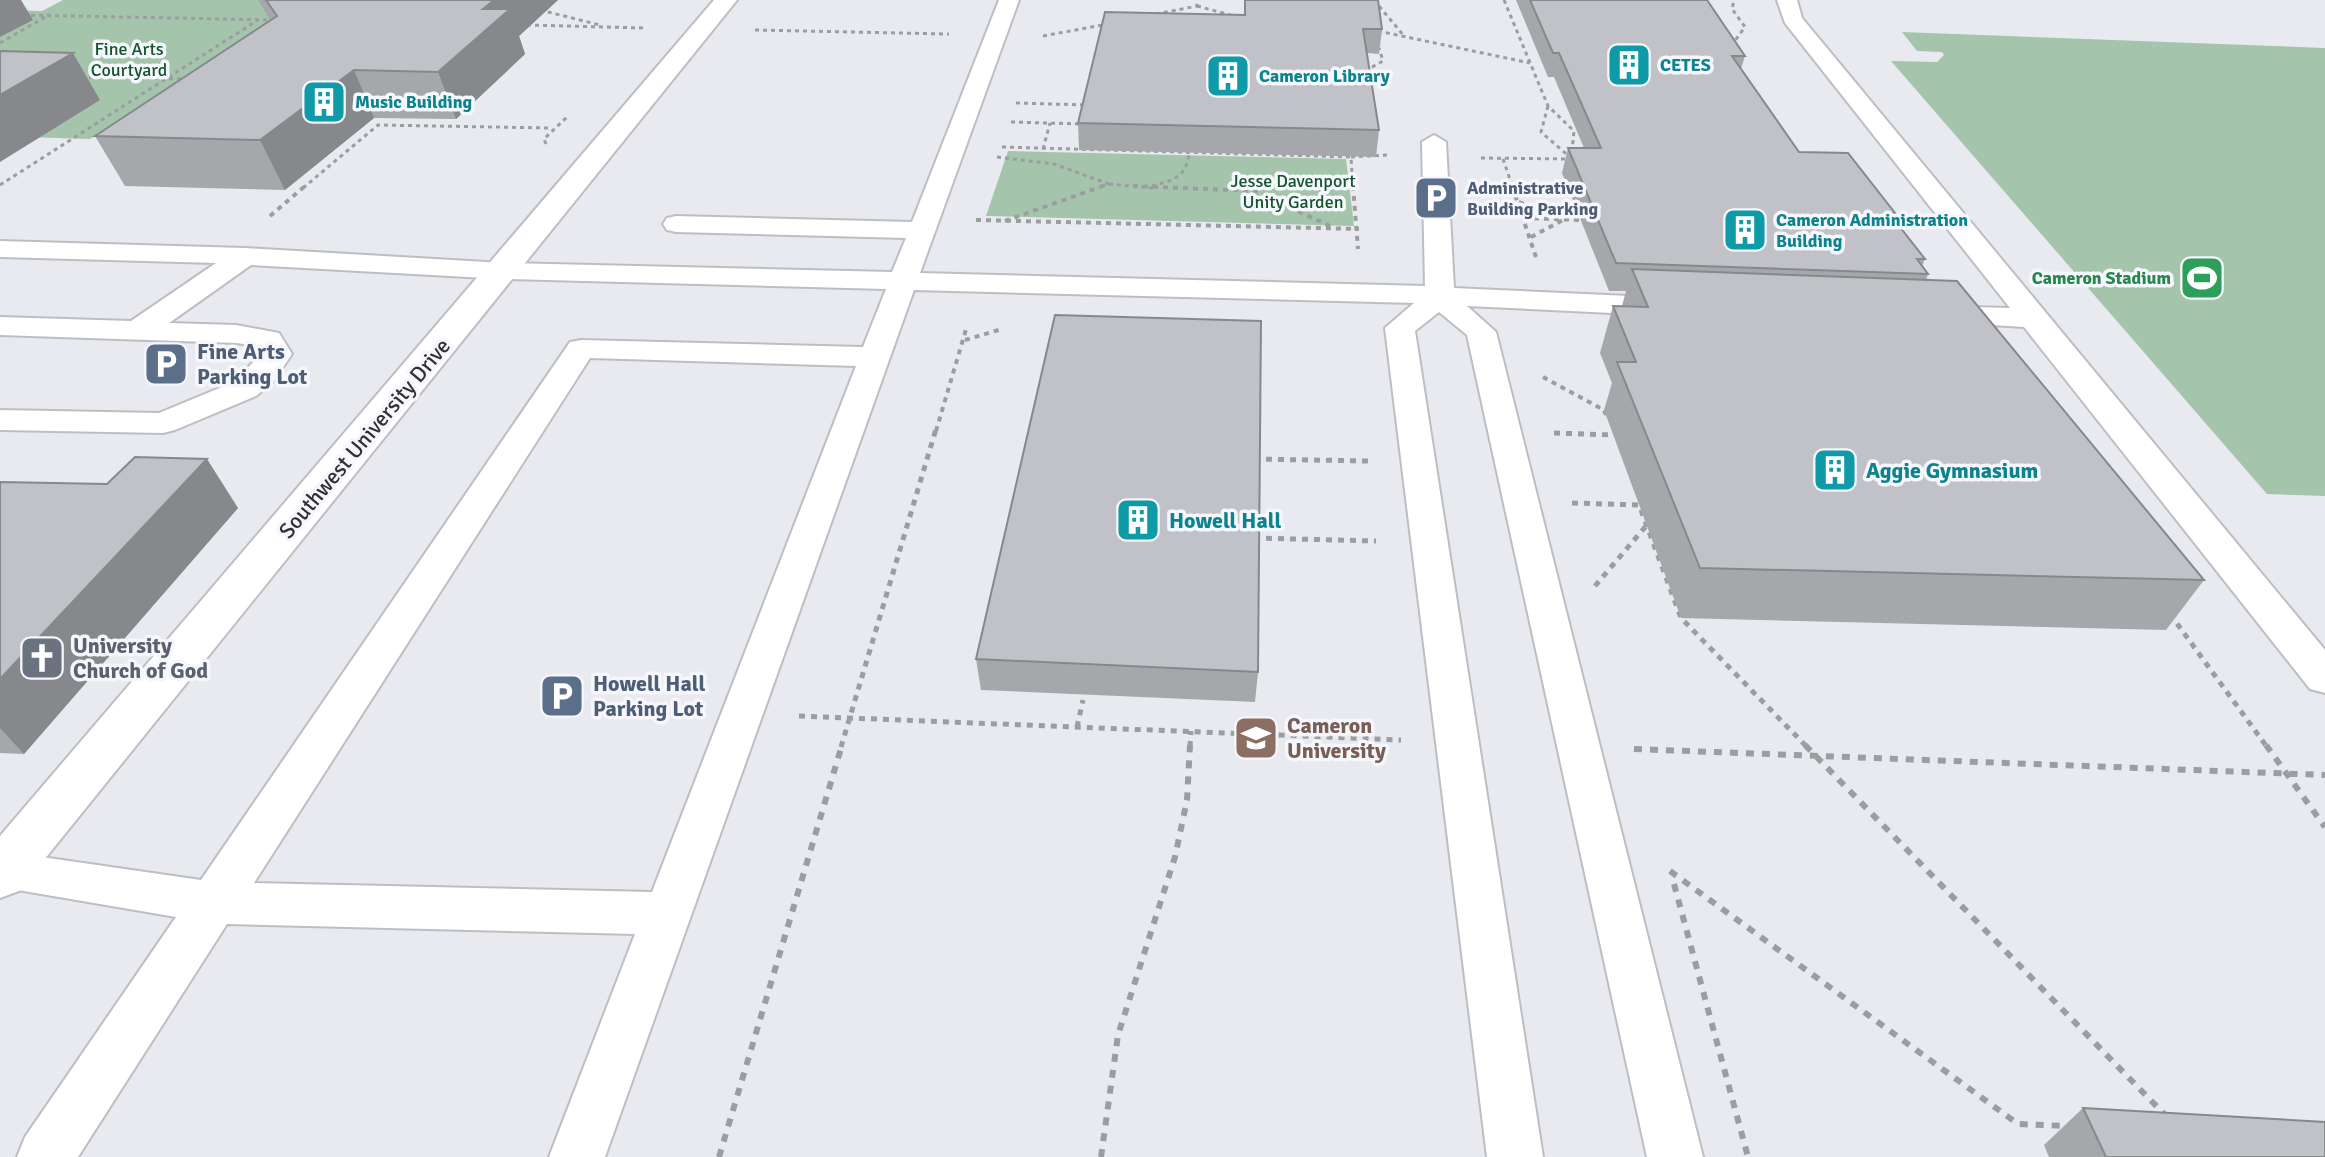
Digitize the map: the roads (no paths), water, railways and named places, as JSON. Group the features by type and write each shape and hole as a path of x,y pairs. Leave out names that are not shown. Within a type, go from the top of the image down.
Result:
{"street":[{"name":"Southwest University Drive","path":"2,871 504,271 726,0"}],"lane":[{"path":"577,1157 901,280 1009,0"},
{"path":"1787,0 1792,19 2325,678"},
{"path":"1434,142 1440,298 1481,332 1675,1157"},
{"path":"676,224 922,230"},
{"path":"0,249 245,256 504,271 1363,292 1703,308"},
{"path":"137,331 245,256"},
{"path":"1440,298 1400,328 1515,1157"},
{"path":"1909,314 2033,318"},
{"path":"0,326 236,334 268,339 277,354 262,375 245,389 163,423 0,420"},
{"path":"45,1157 581,349 873,357"},
{"path":"2,871 214,903 667,914"}],"place":[{"name":"CETES","path":"1629,65"},
{"name":"Cameron Library","path":"1228,76"},
{"name":"Music Building","path":"324,102"},
{"name":"Administrative Building Parking","path":"1436,198"},
{"name":"Cameron Administration Building","path":"1745,230"},
{"name":"Cameron Stadium","path":"2202,278"},
{"name":"Fine Arts Parking Lot","path":"166,364"},
{"name":"Aggie Gymnasium","path":"1835,470"},
{"name":"Howell Hall","path":"1138,520"},
{"name":"University Church of God","path":"42,658"},
{"name":"Howell Hall Parking Lot","path":"562,696"},
{"name":"Cameron University","path":"1256,738"}],"park label":[{"name":"Fine Arts Courtyard","path":"129,59"},
{"name":"Jesse Davenport Unity Garden","path":"1293,191"}]}
